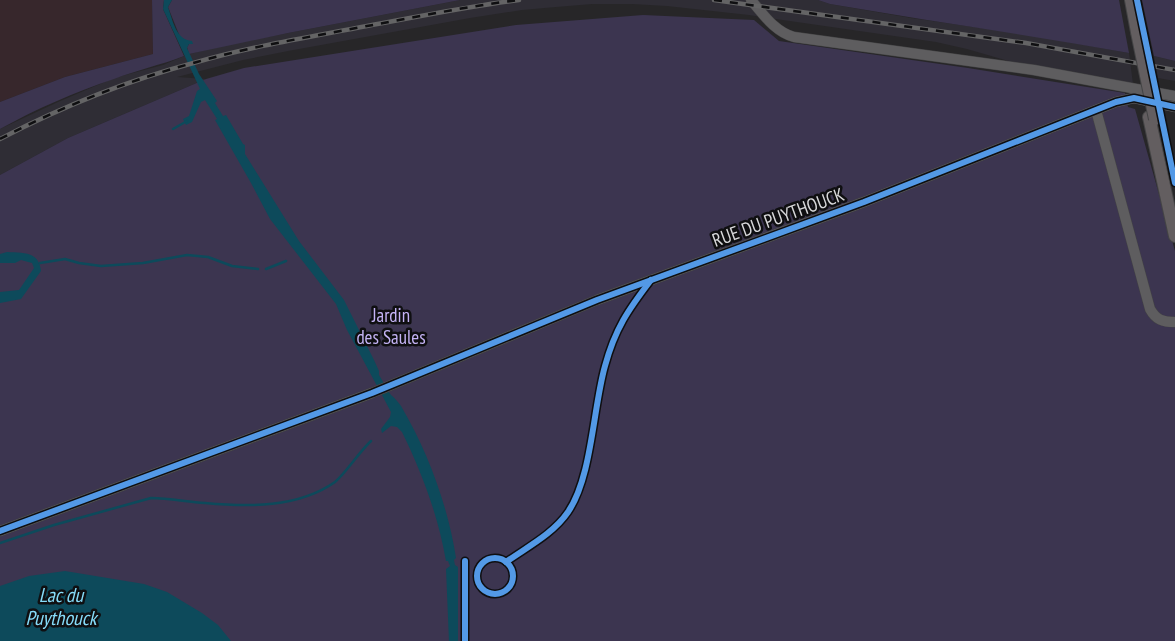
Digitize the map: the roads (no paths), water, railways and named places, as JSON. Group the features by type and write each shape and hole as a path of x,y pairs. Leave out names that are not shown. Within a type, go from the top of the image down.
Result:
{"main road":[{"path":"1125,0 1134,31 1175,236"},
{"path":"1131,0 1134,31"},
{"path":"1152,118 1175,211"}],"street":[{"path":"751,0 775,27 794,37 1034,70 1175,96"},
{"name":"RUE DU PUYTHOUCK","path":"0,531 393,385 597,300 869,201 1116,102 1129,99 1145,100 1175,107"},
{"path":"1096,110 1150,309 1158,319 1164,322 1175,322"}],"water":[{"path":"164,0 172,0 168,7 174,24 182,37 192,41 193,44 189,44 187,48 199,74 217,101 215,103 223,116 226,115 245,145 245,154 299,241 344,300 374,360 379,375 389,393 401,406 420,442 442,499 456,558 454,560 455,565 458,567 458,641 449,641 446,569 450,566 448,561 446,561 439,527 423,479 409,447 402,432 397,427 391,426 382,433 381,429 390,417 391,412 347,330 336,304 270,219 205,100 201,102 192,122 186,125 183,119 189,116 197,91 200,89 163,9"},
{"path":"7,252 24,253 34,256 40,264 41,271 21,299 0,303 0,292 19,290 34,268 32,263 21,260 15,263 0,263 0,254"},
{"name":"Lac du Puythouck","path":"65,571 144,584 167,592 218,625 231,641 0,641 0,586 29,576"}],"waterway":[{"path":"173,129 187,121"},
{"path":"40,263 65,259 101,266 143,263 187,255 208,257 232,266 258,269"},
{"path":"266,269 286,261"},
{"path":"0,543 54,525 151,498 255,505 272,504 305,497 321,491 335,482 371,441"}],"railway":[{"path":"0,139 97,95 146,77 218,56 424,15 519,0"},
{"path":"714,0 1026,43 1175,70"}],"park label":[{"name":"Jardin des Saules","path":"391,326"}]}
